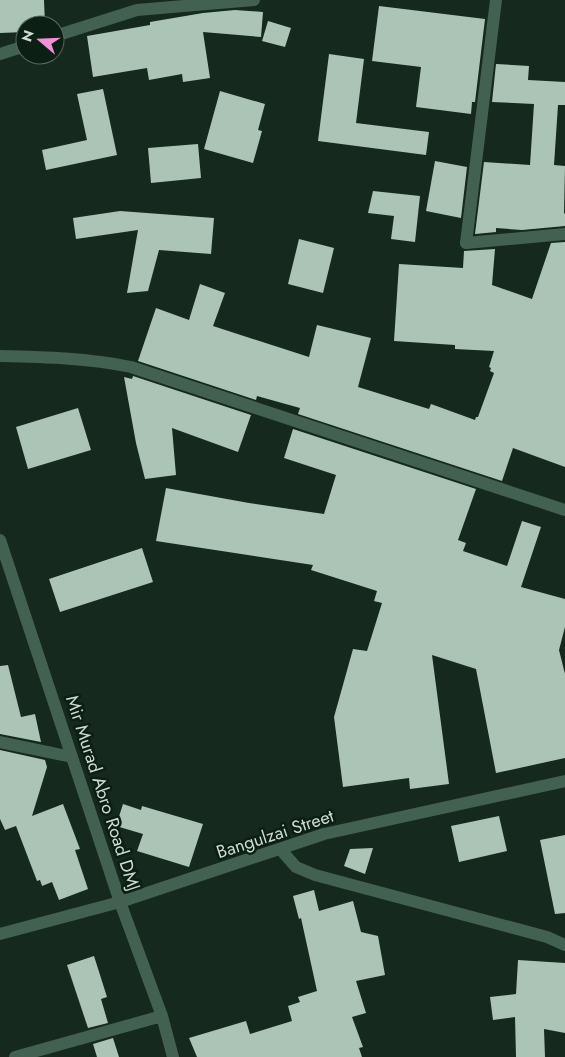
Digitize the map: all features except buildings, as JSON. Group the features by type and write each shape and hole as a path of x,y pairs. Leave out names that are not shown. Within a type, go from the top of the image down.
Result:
{"street":[{"path":"65,33 137,10 254,0"},
{"path":"496,0 466,244 565,234"},
{"path":"0,54 15,49"},
{"path":"0,356 62,357 108,362 131,367 565,510"},
{"name":"Mir Murad Abro Road DMJ","path":"0,540 120,902 162,1016 173,1057"},
{"path":"0,742 72,757"},
{"name":"Bangulzai Street","path":"0,934 120,902 281,850 324,834 565,781"},
{"path":"281,850 296,867 315,875 547,937 565,945"},
{"path":"14,1057 162,1016"}]}
